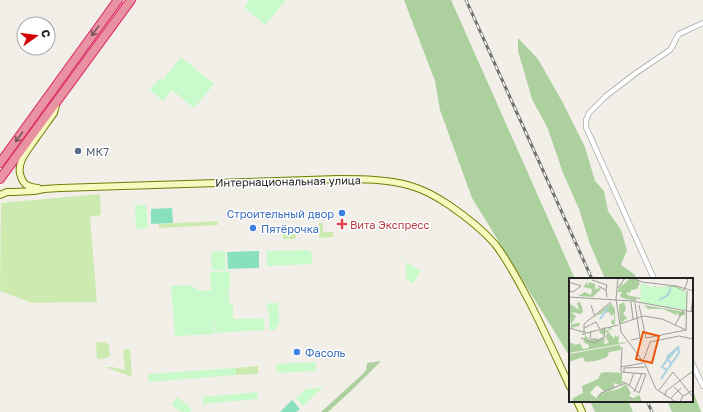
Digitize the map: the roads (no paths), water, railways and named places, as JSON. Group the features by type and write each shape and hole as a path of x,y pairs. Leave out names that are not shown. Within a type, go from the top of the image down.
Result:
{"highway":[{"path":"0,163 118,0"},
{"path":"0,179 131,0"}],"street":[{"path":"654,278 586,127 586,120 589,113 606,96 636,72 670,50 674,46 679,34 703,23"},
{"path":"44,189 25,184 19,171 25,155 54,112 58,100"},
{"name":"Интернациональная улица","path":"44,189 338,179 399,183 423,190 457,210 471,221 494,244 514,272 541,324 569,385"},
{"path":"0,195 7,192 44,189"},
{"path":"693,364 703,386"},
{"path":"577,402 582,412"}],"railway":[{"path":"466,0 592,278"},
{"path":"647,402 652,412"}],"place":[{"name":"МК7","path":"78,151"},
{"name":"Строительный двор","path":"342,213"},
{"name":"Вита Экспресс","path":"342,224"},
{"name":"Пятёрочка","path":"253,228"},
{"name":"Фасоль","path":"297,352"}]}
